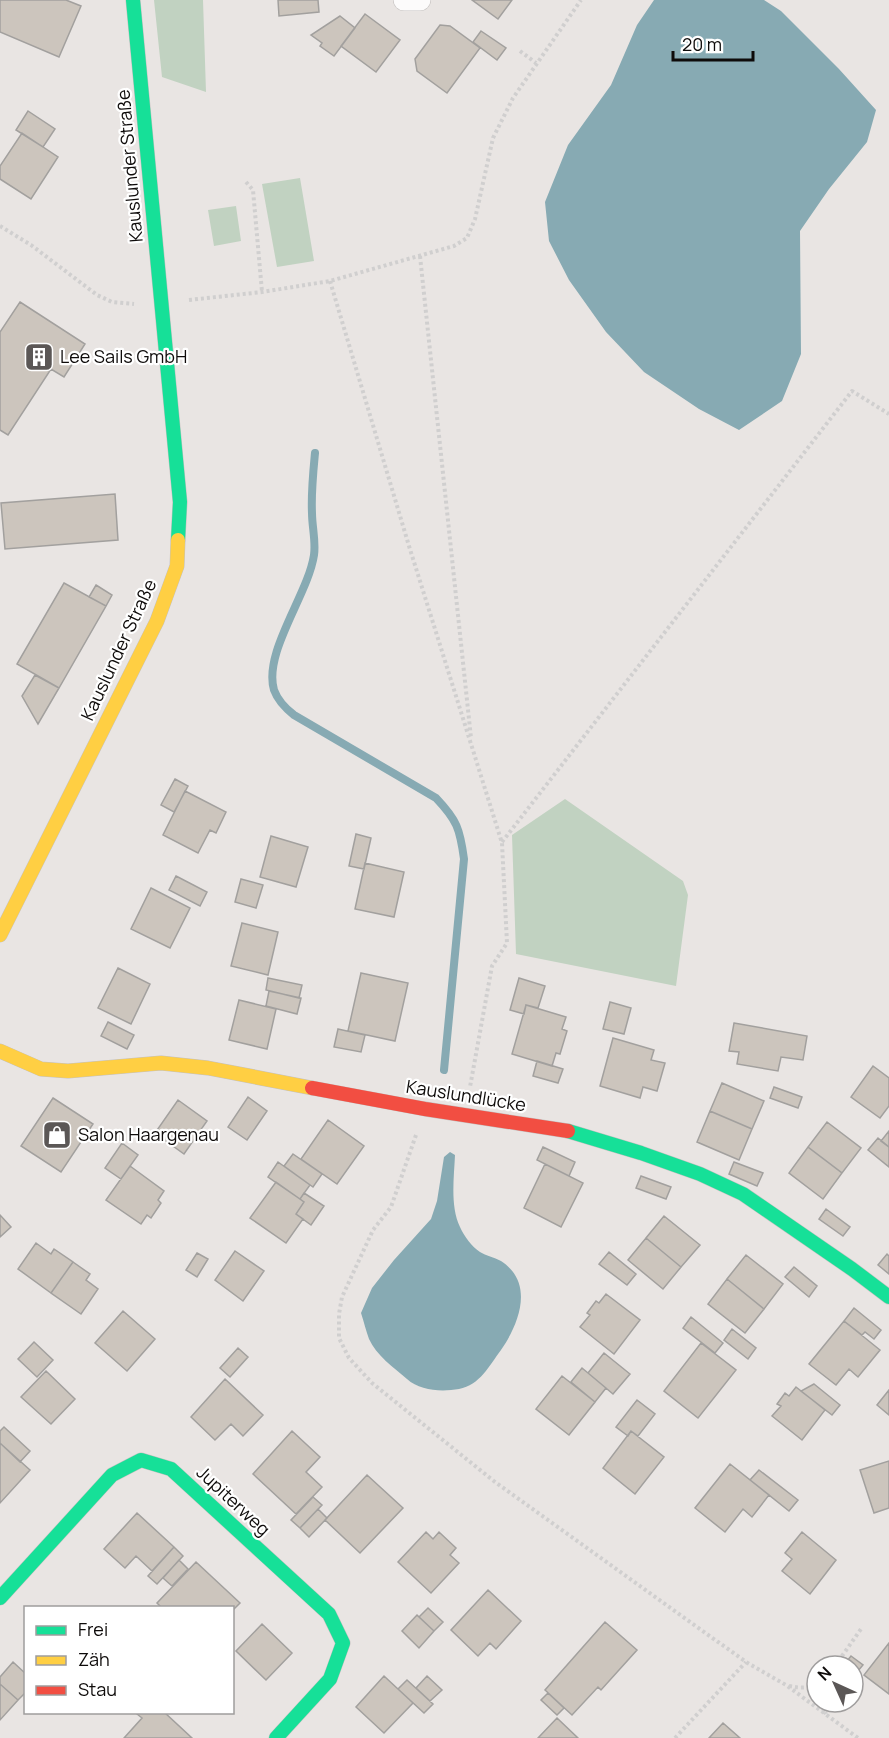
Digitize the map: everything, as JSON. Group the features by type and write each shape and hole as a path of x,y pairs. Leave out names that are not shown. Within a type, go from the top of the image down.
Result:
{"street":[{"name":"Kauslunder Straße","path":"0,935 157,621 177,566 180,501 134,0"},
{"path":"404,0 420,0"},
{"name":"Kauslundlücke","path":"0,1051 41,1069 68,1071 161,1063 208,1068 425,1109 566,1130 700,1174 743,1194 889,1297"},
{"name":"Jupiterweg","path":"0,1598 112,1475 141,1460 171,1469 329,1614 343,1644 330,1679 276,1738"}],"path":[{"path":"0,226 31,245 97,295 112,302 124,304 161,303 262,292 330,281 454,246 467,238 475,219 493,138 513,98 581,0"},
{"path":"520,51 536,63"},
{"path":"246,182 253,190 262,292"},
{"path":"420,256 472,748"},
{"path":"330,281 408,546 502,843 507,943 492,966 465,1114"},
{"path":"502,843 852,391 889,414"},
{"path":"425,1109 391,1207 373,1230 342,1297 339,1338 349,1358 372,1383 495,1482 746,1662 786,1685 858,1738"},
{"path":"843,1654 861,1629"},
{"path":"675,1738 746,1662"},
{"path":"786,1685 805,1688"},
{"path":"826,1714 829,1718"}],"green space":[{"path":"154,0 203,0 206,92 162,77"},
{"path":"300,178 314,261 277,267 262,184"},
{"path":"236,206 241,241 214,246 208,210"},
{"path":"565,799 683,881 688,895 676,986 516,954 512,835"}],"water":[{"path":"654,0 764,0 781,11 876,110 867,142 829,189 800,231 801,354 782,401 739,430 699,409 644,372 606,332 569,280 549,241 545,202 568,145 611,85 637,25"},
{"path":"450,1152 455,1155 454,1201 460,1227 477,1250 501,1261 512,1270 521,1292 518,1316 508,1340 483,1374 466,1387 439,1390 412,1383 386,1361 369,1339 361,1313 372,1288 431,1219 437,1201 444,1157"}],"building":[{"path":"0,0 66,0 81,6 59,57 0,32"},
{"path":"278,0 318,0 319,12 279,16"},
{"path":"472,0 512,0 498,19"},
{"path":"365,14 400,40 376,72 341,46"},
{"path":"340,16 355,28 334,56 320,46 322,43 311,35"},
{"path":"440,25 450,26 480,48 447,93 417,71 415,59"},
{"path":"481,31 506,48 497,60 473,42"},
{"path":"28,111 55,129 43,147 16,130"},
{"path":"22,133 58,157 31,199 0,179 0,166"},
{"name":"Lee Sails GmbH","path":"20,302 85,344 64,377 51,369 8,435 0,430 0,332"},
{"path":"115,494 118,540 5,549 1,503"},
{"path":"64,583 106,606 59,688 17,664"},
{"path":"96,585 112,595 106,606 89,597"},
{"path":"35,675 59,688 38,724 22,696"},
{"path":"175,779 188,786 174,812 161,805"},
{"path":"185,791 226,812 216,833 210,830 198,853 163,835"},
{"path":"356,834 371,838 364,869 349,866"},
{"path":"271,836 308,847 296,887 260,877"},
{"path":"365,863 404,872 394,917 355,909"},
{"path":"176,876 207,892 200,906 169,890"},
{"path":"241,879 263,885 256,908 235,902"},
{"path":"151,888 190,908 170,948 131,929"},
{"path":"242,923 278,932 268,975 231,966"},
{"path":"118,968 150,984 131,1024 98,1008"},
{"path":"361,973 408,983 395,1041 348,1031"},
{"path":"268,978 302,985 299,998 266,990"},
{"path":"519,978 545,986 538,1008 526,1005 524,1014 510,1010"},
{"path":"269,991 301,998 297,1014 266,1006"},
{"path":"239,1000 276,1009 267,1049 229,1040"},
{"path":"610,1002 631,1008 624,1034 603,1029"},
{"path":"526,1005 566,1017 562,1029 567,1031 560,1054 556,1053 552,1066 512,1054"},
{"path":"108,1022 134,1035 127,1049 101,1036"},
{"path":"734,1023 807,1036 803,1060 781,1057 778,1071 737,1064 739,1052 729,1051"},
{"path":"338,1029 365,1035 361,1052 334,1047"},
{"path":"613,1038 654,1050 651,1060 665,1063 657,1091 643,1087 640,1098 600,1086"},
{"path":"537,1061 563,1069 558,1083 533,1076"},
{"path":"873,1066 889,1078 889,1106 880,1118 851,1097"},
{"path":"722,1083 764,1101 752,1129 710,1111"},
{"path":"774,1087 802,1097 798,1108 770,1098"},
{"path":"248,1097 267,1111 247,1140 228,1127"},
{"path":"53,1098 93,1124 61,1172 21,1146"},
{"path":"178,1100 207,1121 184,1154 155,1133"},
{"path":"710,1111 752,1129 739,1160 697,1142"},
{"path":"328,1120 364,1146 337,1184 301,1159"},
{"path":"827,1122 861,1148 842,1173 808,1147"},
{"path":"889,1131 889,1147 881,1141"},
{"path":"878,1138 889,1147 889,1167 868,1150"},
{"path":"122,1143 138,1155 121,1179 105,1168"},
{"path":"543,1147 575,1162 569,1176 537,1160"},
{"path":"808,1147 842,1173 823,1199 789,1173"},
{"path":"293,1154 322,1174 313,1187 284,1166"},
{"path":"278,1162 310,1185 300,1199 268,1177"},
{"path":"734,1162 763,1173 757,1186 729,1174"},
{"path":"545,1164 583,1183 561,1227 524,1208"},
{"path":"130,1166 164,1191 158,1200 161,1203 151,1218 147,1215 141,1224 106,1200"},
{"path":"641,1176 671,1187 666,1199 636,1188"},
{"path":"276,1182 304,1202 296,1214 303,1219 286,1243 250,1218"},
{"path":"304,1193 324,1206 311,1225 296,1214 304,1202 300,1199"},
{"path":"826,1209 850,1227 843,1236 819,1219"},
{"path":"0,1215 11,1227 0,1237"},
{"path":"664,1216 700,1245 681,1267 646,1238"},
{"path":"646,1238 681,1267 663,1289 628,1260"},
{"path":"36,1243 51,1254 54,1249 73,1262 51,1293 18,1269"},
{"path":"235,1251 264,1271 243,1301 215,1280"},
{"path":"609,1252 636,1274 627,1285 599,1264"},
{"path":"197,1253 208,1259 197,1277 186,1270"},
{"path":"887,1254 889,1256 889,1274 878,1265"},
{"path":"746,1255 783,1284 764,1309 727,1279"},
{"path":"73,1262 90,1274 86,1280 98,1289 81,1314 51,1293"},
{"path":"794,1267 817,1286 809,1297 785,1277"},
{"path":"727,1279 764,1309 745,1333 708,1304"},
{"path":"606,1294 640,1320 614,1354 580,1327 590,1315 587,1313 596,1301 599,1303"},
{"path":"854,1308 881,1330 874,1339 865,1332 862,1335 844,1321"},
{"path":"123,1311 155,1339 127,1371 95,1343"},
{"path":"691,1317 723,1343 715,1353 683,1328"},
{"path":"844,1321 880,1350 858,1377 849,1369 836,1385 809,1364"},
{"path":"732,1329 756,1348 748,1359 724,1340"},
{"path":"34,1342 53,1360 37,1377 18,1359"},
{"path":"701,1343 736,1370 698,1418 664,1391"},
{"path":"238,1348 248,1357 230,1377 220,1368"},
{"path":"604,1353 630,1374 613,1394 588,1373"},
{"path":"582,1368 606,1388 595,1402 571,1382"},
{"path":"46,1371 75,1399 51,1424 21,1397"},
{"path":"562,1376 595,1402 569,1435 536,1409"},
{"path":"225,1379 263,1415 243,1436 231,1424 215,1440 191,1417"},
{"path":"814,1384 840,1405 832,1415 801,1391"},
{"path":"796,1387 825,1410 802,1440 772,1416 781,1406 777,1404 785,1393 789,1396"},
{"path":"889,1390 889,1415 877,1405"},
{"path":"637,1400 655,1414 638,1436 631,1431 628,1436 616,1427"},
{"path":"4,1427 30,1451 20,1462 0,1443 0,1431"},
{"path":"292,1431 320,1457 306,1472 322,1487 296,1514 253,1474"},
{"path":"631,1431 664,1457 635,1494 603,1468"},
{"path":"0,1445 30,1470 0,1503"},
{"path":"889,1461 889,1508 874,1513 860,1470"},
{"path":"730,1464 769,1495 752,1517 743,1509 725,1532 695,1508"},
{"path":"759,1470 798,1500 789,1511 750,1480"},
{"path":"367,1475 403,1508 360,1553 325,1520"},
{"path":"313,1497 322,1505 300,1528 291,1520"},
{"path":"318,1509 327,1518 309,1537 300,1528"},
{"path":"137,1513 174,1547 152,1571 136,1556 125,1568 104,1549"},
{"path":"426,1532 433,1539 439,1532 456,1548 450,1555 459,1563 431,1593 398,1562"},
{"path":"802,1532 836,1560 810,1594 782,1571 792,1559 785,1553"},
{"path":"174,1547 183,1556 157,1584 148,1576"},
{"path":"179,1560 188,1569 172,1586 163,1578"},
{"path":"196,1562 240,1603 234,1609 234,1606 160,1606 157,1603"},
{"path":"488,1590 521,1621 496,1649 490,1643 478,1656 451,1630"},
{"path":"428,1608 443,1622 434,1631 419,1617"},
{"path":"417,1615 434,1631 419,1648 402,1631"},
{"path":"605,1622 637,1650 601,1690 598,1687 572,1715 545,1690"},
{"path":"262,1624 292,1653 266,1680 236,1651"},
{"path":"889,1643 889,1694 865,1674"},
{"path":"13,1662 24,1672 24,1694 18,1700 0,1684 0,1677"},
{"path":"384,1676 413,1703 384,1733 356,1707"},
{"path":"427,1676 442,1690 430,1701 416,1688"},
{"path":"407,1680 433,1704 424,1713 398,1689"},
{"path":"0,1684 18,1700 0,1720"},
{"path":"548,1693 564,1708 557,1715 541,1700"},
{"path":"137,1714 166,1714 192,1738 124,1738 142,1718"},
{"path":"557,1718 578,1738 538,1738"},
{"path":"723,1723 740,1738 709,1738"}],"waterway":[{"path":"315,453 312,498 314,555 304,588 280,641 272,675 274,690 282,704 294,715 436,798 449,813 456,826 464,859 444,1070"}],"traffic: fast":[{"path":"133,0 180,502 178,540"},
{"path":"568,1131 700,1174 743,1194 889,1297"},
{"path":"0,1598 112,1475 141,1460 171,1469 329,1614 343,1643 330,1679 276,1738"}],"traffic: slow":[{"path":"0,935 157,621 177,566 178,540"},
{"path":"0,1051 41,1069 68,1071 161,1063 208,1068 312,1088"}],"traffic: jam":[{"path":"312,1088 425,1109 568,1131"}],"place":[{"name":"Lee Sails GmbH","path":"39,357"},
{"name":"Salon Haargenau","path":"57,1135"}]}
